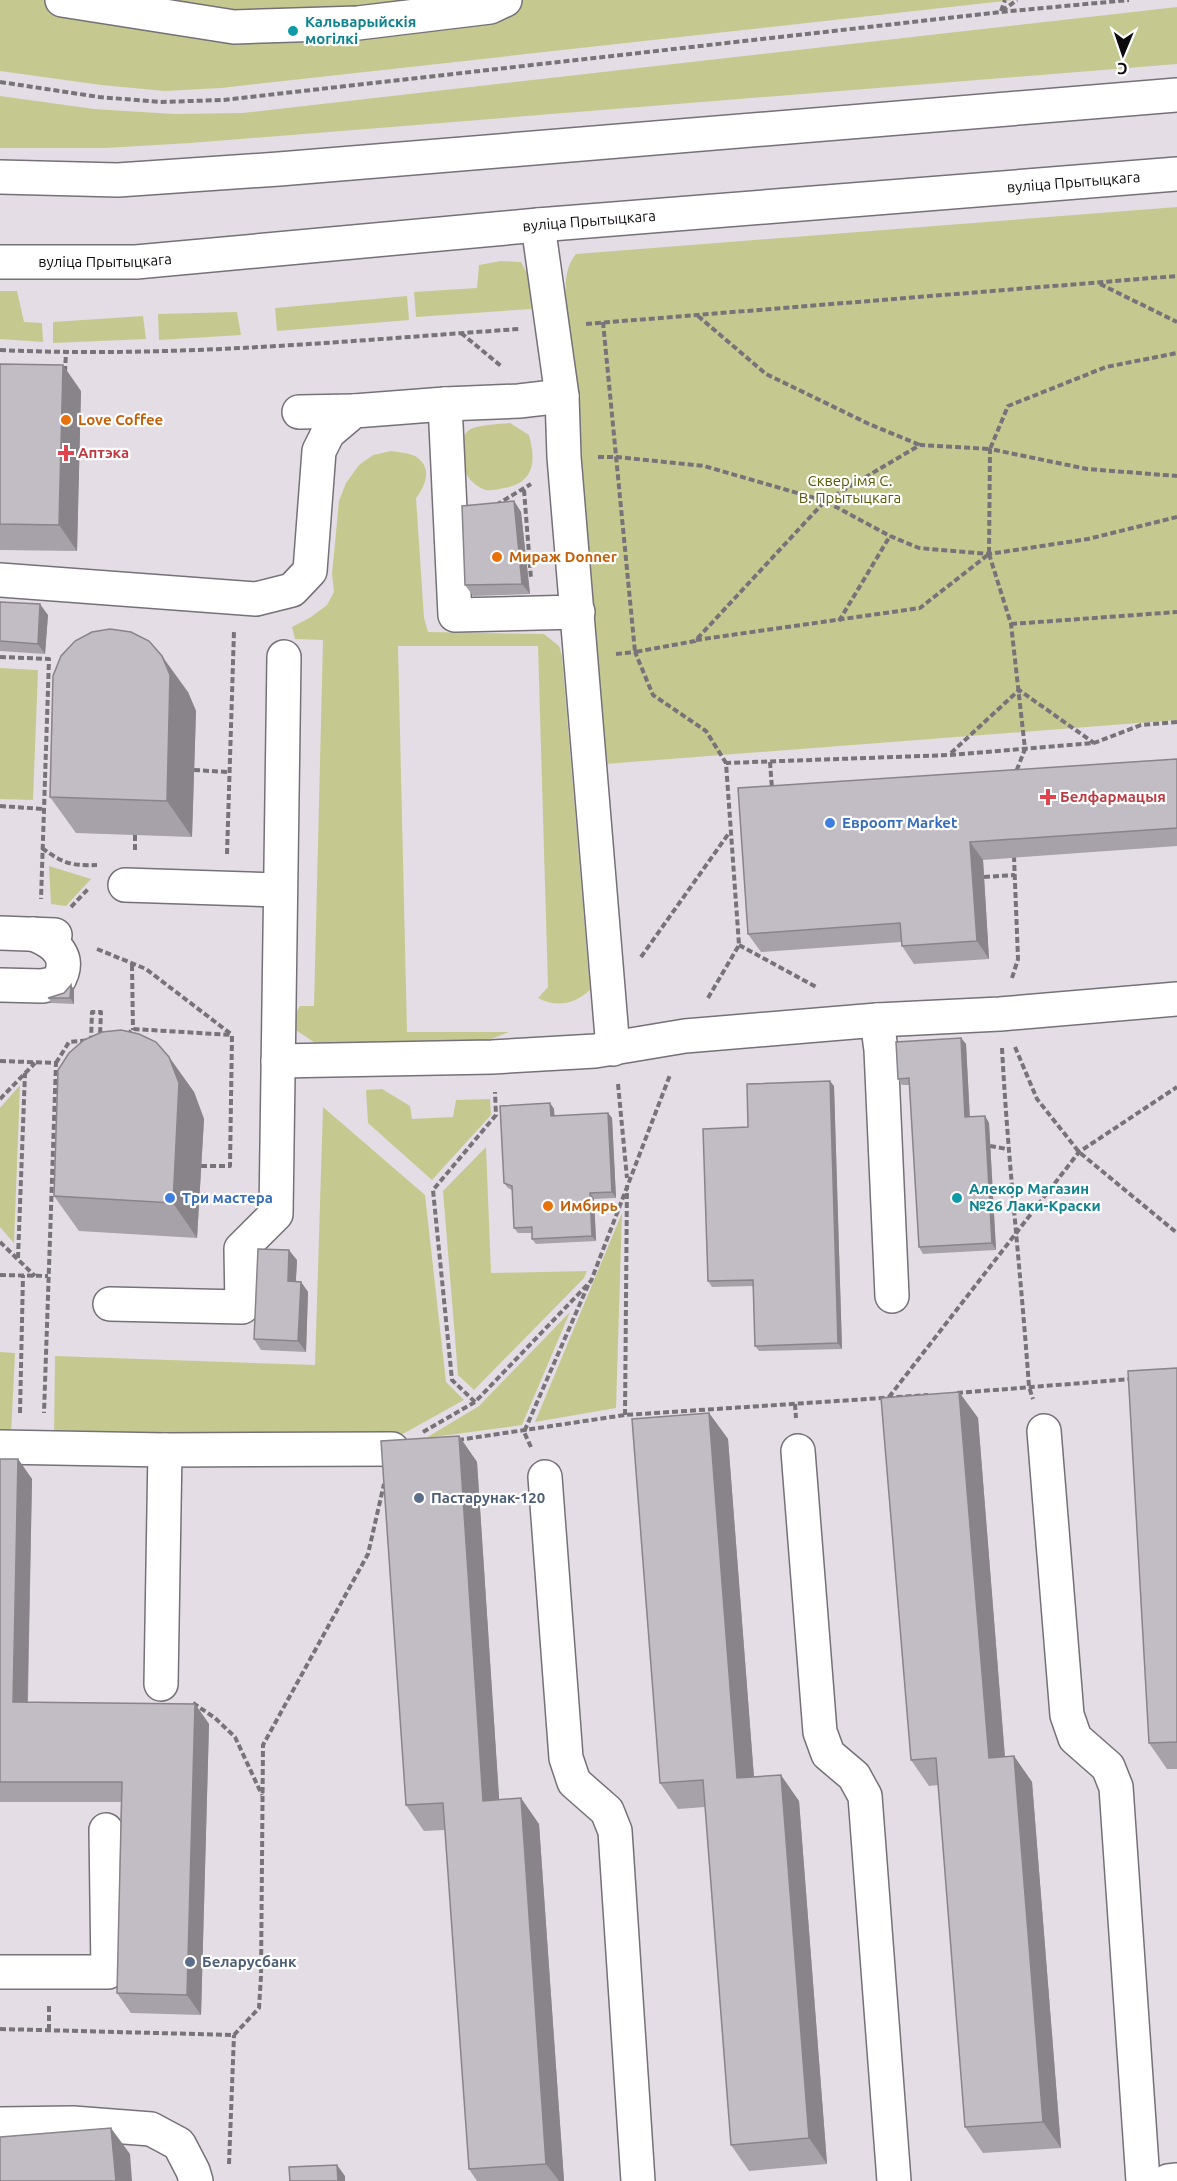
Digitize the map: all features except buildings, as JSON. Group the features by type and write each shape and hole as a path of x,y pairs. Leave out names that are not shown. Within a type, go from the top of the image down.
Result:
{"main road":[{"path":"62,0 234,27 358,23 489,7 505,0"},
{"path":"0,177 118,180 279,169 1177,95"},
{"name":"вуліца Прытыцкага","path":"0,262 136,262 538,225 1177,174"},
{"path":"538,225 562,396 564,457 613,1049"},
{"path":"0,580 256,599 292,590 310,571 306,482 319,451 308,427 354,411 519,401 562,396"},
{"path":"445,404 455,615 578,612"},
{"path":"110,1304 242,1307 241,1249 276,1214 284,657"},
{"path":"111,883 280,890"},
{"path":"0,933 51,921 55,945 64,960 63,972 57,982 42,986 0,985"},
{"path":"278,1061 492,1057 613,1049 685,1036 1177,999"},
{"path":"877,1020 881,1050 892,1296"},
{"path":"1044,1431 1067,1715 1075,1738 1108,1767 1116,1787 1143,2181"},
{"path":"20,1447 165,1450 392,1449"},
{"path":"161,1684 165,1450"},
{"path":"798,1450 820,1732 828,1754 854,1776 865,1796 894,2181"},
{"path":"545,1477 566,1758 574,1782 607,1811 615,1831 638,2181"},
{"path":"0,1972 108,1972 106,1830"},
{"path":"0,2124 73,2123 151,2129 179,2144 193,2170 196,2181"},
{"path":"1168,2181 1177,2180"}],"path":[{"path":"1001,12 1005,0"},
{"path":"1001,12 1017,0"},
{"path":"0,82 99,97 160,102 223,100 1001,12 1129,0"},
{"path":"0,350 66,352 247,348 552,328 1177,276"},
{"path":"1099,283 1177,322"},
{"path":"698,316 766,374 869,424 920,445 990,448 1087,469 1177,476"},
{"path":"545,1477 524,1432 591,1281 627,1181 685,1036 739,945 726,763 706,731 653,695 635,652 603,322"},
{"path":"461,333 518,380 519,401"},
{"path":"65,382 66,352"},
{"path":"1014,778 1025,749 1011,624 989,554 990,448 1008,406 1106,367 1177,353"},
{"path":"695,641 825,501 920,445"},
{"path":"492,507 534,482 544,458 617,457 704,466 825,501 890,536 919,548 989,554 1088,539 1177,517"},
{"path":"524,490 533,613"},
{"path":"838,621 890,536"},
{"path":"582,658 635,652 920,608 989,554"},
{"path":"1011,624 1177,612"},
{"path":"194,770 228,772 234,625"},
{"path":"0,657 49,659 43,809 51,921"},
{"path":"1019,690 1094,743"},
{"path":"950,755 1019,690"},
{"path":"726,763 950,755 1094,743 1141,725 1177,722"},
{"path":"770,762 772,794"},
{"path":"0,806 43,809"},
{"path":"610,1001 730,832"},
{"path":"1014,857 1018,959 1000,1014 1008,1149 1017,1230 1029,1387 1044,1431"},
{"path":"984,877 1015,875"},
{"path":"51,921 111,883"},
{"path":"51,921 132,965 146,969 232,1035"},
{"path":"739,945 828,993"},
{"path":"132,965 134,1039"},
{"path":"20,1447 48,1276 56,1063 69,1041 91,1041 92,1012 101,1012 99,1047"},
{"path":"1000,1014 1037,1100 1079,1152 1177,1233"},
{"path":"119,1041 133,1029 232,1035"},
{"path":"201,1166 230,1166 232,1035"},
{"path":"475,1402 452,1380 433,1190 496,1115 492,1057"},
{"path":"0,1061 56,1063"},
{"path":"0,1099 35,1062"},
{"path":"18,1258 25,1073"},
{"path":"618,1082 627,1181 625,1416"},
{"path":"889,1398 1079,1152 1177,1087"},
{"path":"990,1146 1008,1149"},
{"path":"0,1242 35,1276"},
{"path":"0,1275 48,1276"},
{"path":"20,1447 23,1275"},
{"path":"229,2170 234,2036 259,2008 263,1745 368,1554 392,1449 475,1402 591,1281"},
{"path":"947,1393 1143,1378"},
{"path":"447,1442 625,1416 936,1394"},
{"path":"215,1718 235,1737 263,1796"},
{"path":"49,2004 49,2031"},
{"path":"0,2029 234,2036"}],"green space":[{"path":"0,0 1013,0 221,88 165,91 0,71"},
{"path":"1177,7 1177,64 190,143 105,148 0,148 0,96 94,109 174,114 242,113"},
{"name":"Сквер імя С. В. Прытыцкага","path":"1177,207 1177,720 605,764 566,298 567,275 576,254"},
{"path":"501,261 521,262 529,277 531,309 416,317 414,292 477,288 479,265"},
{"path":"0,291 17,291 24,322 42,323 43,342 0,339"},
{"path":"407,296 409,320 277,331 275,308"},
{"path":"237,312 241,335 159,340 158,314"},
{"path":"143,316 146,339 53,343 53,322"},
{"path":"510,423 529,435 532,453 531,469 522,481 514,485 486,490 478,486 466,473 462,464 460,445 463,437 472,428"},
{"path":"391,451 415,456 421,460 426,471 423,488 416,498 424,618 428,632 544,634 559,646 562,656 590,990 578,999 559,1004 538,998 548,987 538,646 398,646 407,1032 509,1032 475,1045 315,1043 293,1028 294,1016 300,1006 314,1006 323,640 295,639 292,627 327,605 334,592 332,574 339,501 346,483 359,465 373,455"},
{"path":"0,668 38,670 33,800 0,799"},
{"path":"49,866 91,879 66,906 51,904"},
{"path":"20,1085 14,1243 0,1227 0,1108"},
{"path":"382,1089 410,1106 412,1119 453,1117 456,1100 490,1099 491,1115 432,1180 368,1123 366,1090"},
{"path":"323,1107 425,1195 446,1382 464,1400 390,1441 54,1439 55,1356 315,1365"},
{"path":"486,1147 491,1273 587,1271 584,1278 474,1390 458,1375 443,1191"},
{"path":"622,1213 616,1408 535,1422"},
{"path":"570,1312 522,1425 426,1438 479,1406"},
{"path":"0,1352 15,1353 11,1435 0,1440"}],"place":[{"name":"Кальварыйскія могілкі","path":"293,31"},
{"name":"Love Coffee","path":"66,420"},
{"name":"Аптэка","path":"66,453"},
{"name":"Мираж Donner","path":"497,557"},
{"name":"Белфармацыя","path":"1048,797"},
{"name":"Евроопт Market","path":"830,823"},
{"name":"Три мастера","path":"170,1198"},
{"name":"Алекор Магазин №26 Лаки-Краски","path":"957,1198"},
{"name":"Имбирь","path":"548,1206"},
{"name":"Пастарунак-120","path":"419,1498"},
{"name":"Беларусбанк","path":"190,1962"}]}
